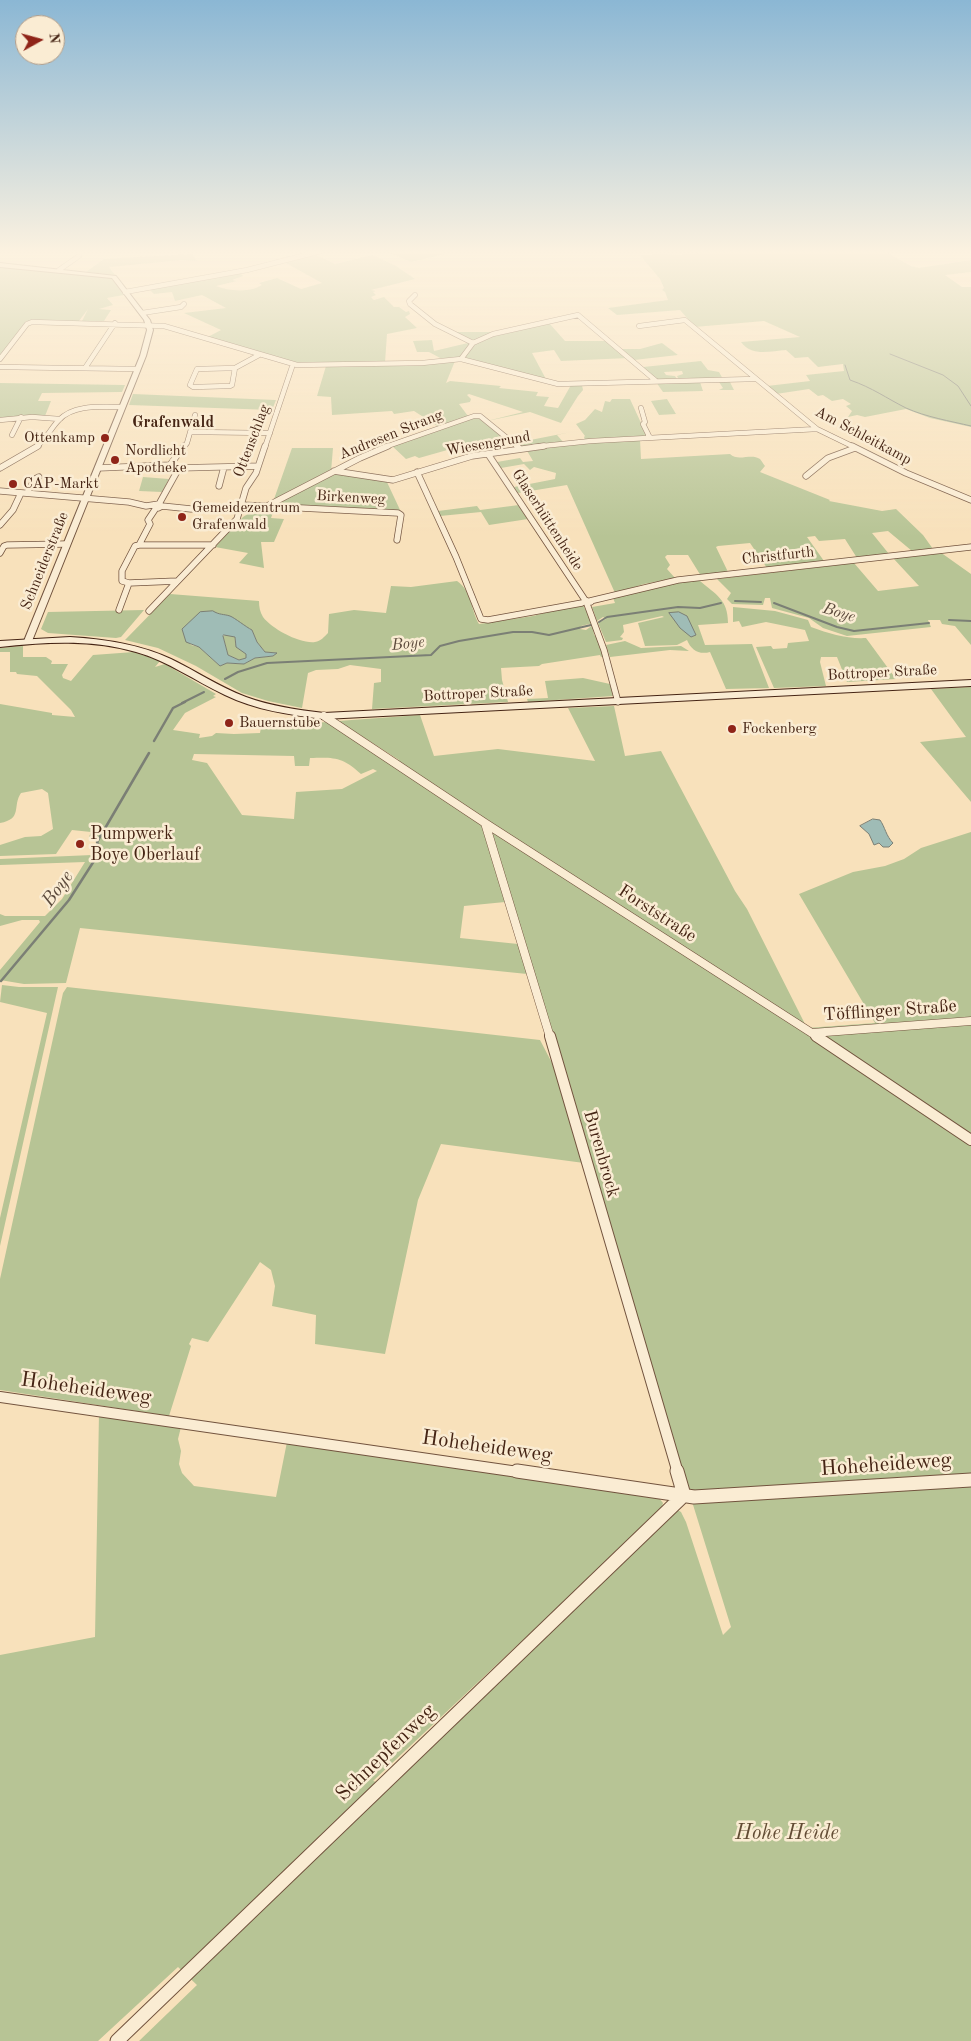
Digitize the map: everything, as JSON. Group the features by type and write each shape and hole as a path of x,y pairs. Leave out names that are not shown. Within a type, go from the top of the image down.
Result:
{"main road":[{"name":"Bottroper Straße","path":"0,644 28,641 83,640 118,644 173,662 242,699 292,712 324,716 971,683"}],"street":[{"path":"0,359 10,346"},
{"path":"85,368 100,346"},
{"name":"Schneiderstraße","path":"28,641 145,346"},
{"path":"230,346 293,364 422,363 461,359 554,383 755,379"},
{"path":"461,359 471,346"},
{"path":"615,346 656,381"},
{"name":"Am Schleitkamp","path":"716,346 817,429 913,476 971,500"},
{"path":"234,368 236,369 232,385 230,386 193,387 190,385 197,369 234,368 259,355"},
{"name":"Ottenschlag","path":"149,611 233,524 242,508 251,478 256,473 293,364"},
{"path":"0,367 137,369"},
{"path":"0,420 21,417 60,419 77,411 93,408 122,407"},
{"path":"641,408 640,412 645,422 643,424 650,438"},
{"path":"98,468 166,467 173,463 179,455 191,432 195,415"},
{"name":"Andresen Strang","path":"267,506 334,471 390,446 474,416 480,416 520,449"},
{"path":"12,435 21,417"},
{"path":"0,468 45,441 60,419"},
{"name":"Wiesengrund","path":"334,471 390,480 472,456 520,449 591,441 817,429"},
{"path":"191,432 270,433"},
{"path":"806,476 828,458 855,448"},
{"name":"Glaserhüttenheide","path":"488,454 586,602 604,650 618,702"},
{"path":"139,545 150,524 148,520 179,468 258,466"},
{"path":"219,486 224,467"},
{"name":"Christfurth","path":"417,472 456,557 481,619 539,612 678,580 971,547"},
{"path":"0,525 13,510 34,479 39,477"},
{"name":"Birkenweg","path":"0,491 191,509 267,506 399,513 401,515 397,540"},
{"path":"0,553 4,546 7,545 67,544"},
{"path":"177,581 128,583 122,581 122,571 135,546 213,545"},
{"path":"119,610 128,583"},
{"name":"Forststraße","path":"324,716 485,823 812,1033 971,1140"},
{"name":"Burenbrock","path":"485,823 555,1052 684,1495"},
{"name":"Töfflinger Straße","path":"812,1033 971,1021"},
{"name":"Hoheheideweg","path":"0,1397 694,1497 971,1480"},
{"name":"Schnepfenweg","path":"117,2041 684,1495"}],"green space":[{"path":"0,346 7,346 0,356"},
{"path":"235,346 386,346 385,363 298,364"},
{"path":"415,346 433,346 434,351 454,346 614,346 629,358 561,361 554,350 532,353 547,381 468,359 442,359 429,352 417,352"},
{"path":"650,346 666,346 678,355 634,360 620,349 640,349"},
{"path":"971,346 971,427 930,418 906,409 865,417 857,415 848,417 852,411 846,406 851,404 843,399 832,401 823,395 818,396 809,389 776,394 767,386 810,381 806,375 844,371 843,364 818,367 808,357 795,358 786,350 762,352 745,347"},
{"path":"455,361 446,383 450,381 538,392 536,396 549,397 544,406 558,408 571,385 582,385 583,390 561,423 530,412 487,421 523,412 469,394 467,395 471,399 470,402 459,404 468,416 439,427 414,411 394,414 392,411 332,415 331,397 317,396 326,366"},
{"path":"701,361 708,370 719,372 723,379 679,380 677,376 683,374 682,371 664,372 666,375 675,376 677,379 658,380 643,367"},
{"path":"729,380 734,390 719,390 723,388 719,382 700,382 703,391 663,392 656,382"},
{"path":"0,383 125,385 122,392 42,393 38,401 51,401 45,416 0,419"},
{"path":"133,394 276,400 272,410 129,405"},
{"path":"612,399 630,399 647,436 585,440 585,436 576,424 585,420 595,409 602,412 605,401 610,402"},
{"path":"667,399 676,414 659,415 651,401"},
{"path":"473,417 480,417 507,440 458,447 419,458 415,456 406,459 391,445"},
{"path":"571,432 557,435 564,443 522,448 515,443"},
{"path":"640,439 641,459 730,454 737,457 756,457 765,466 760,472 829,501 882,511 896,509 923,535 933,549 912,551 888,531 872,533 889,554 857,558 845,539 819,541 815,536 807,537 824,561 767,568 750,543 718,546 716,547 728,572 701,576 688,555 667,555 665,557 670,565 667,569 675,578 644,584 615,593 567,485 518,493 514,487 555,479 556,473 534,467 530,470 524,464 501,468 497,462 520,458 523,462 533,461 526,449"},
{"path":"292,448 333,448 331,472 273,502"},
{"path":"333,473 386,480 401,512 272,506"},
{"path":"143,477 169,479 162,492 139,491"},
{"path":"519,505 528,519 489,525 481,512 440,516 438,511 477,506 480,510"},
{"path":"259,507 275,507 271,518 284,519 274,542 261,542 264,568 239,563 248,553 215,547 243,517"},
{"path":"940,552 971,574 971,645 955,626 942,624 940,620 928,620 931,627 847,636 823,628 809,618 772,608 770,598 765,598 763,605 732,604 727,599 731,593 717,579 854,563 878,591 919,586 893,558"},
{"path":"699,580 720,598 726,608 728,623 698,625 705,645 752,644 769,688 726,689 710,652 702,653 696,651 687,640 677,645 645,646 638,623 664,617 662,616 623,625 624,632 620,637 623,638 622,640 606,642 598,623 606,619 603,617 597,621 592,607 615,603 613,598 662,584"},
{"path":"457,581 466,590 479,624 533,616 578,604 583,605 593,623 581,626 580,629 586,630 593,625 594,635 604,656 601,657 600,655 539,666 501,668 508,702 372,709 374,683 381,682 381,669 350,665 338,669 316,670 308,673 302,708 242,693 196,666 158,648 125,640 170,594 259,601 262,615 267,622 294,638 315,642 321,640 328,633 329,614 354,610 386,613 391,586 411,587","holes":["223,615 252,630 257,642 265,652 276,653 273,656 255,658 244,664 227,663 220,666 199,647 191,645 182,629 197,617"]},
{"path":"733,607 775,611 808,620 811,627 825,632 845,637 866,638 896,679 847,682 837,657 821,657 820,662 826,686 774,688 756,647 787,648 788,643 809,641 805,630 766,622 742,627 739,621 733,622"},
{"path":"144,610 121,637 116,638 48,633 41,629 48,612"},
{"path":"228,634 235,637 235,643 246,654 246,658 239,660 228,655 223,636"},
{"path":"625,641 641,648 681,646 689,651 670,650 610,657 606,645"},
{"name":"Hohe Heide","path":"23,646 23,657 46,657 52,661 51,664 68,664 62,675 63,678 71,681 93,655 134,652 160,661 155,667 165,664 216,694 213,696 216,697 185,713 173,730 200,734 199,738 212,736 216,733 260,733 262,722 290,719 309,723 328,722 391,764 399,760 338,721 420,715 434,756 498,749 595,761 568,708 614,706 625,756 661,751 735,891 747,909 807,1028 875,1023 799,894 853,872 885,866 904,859 921,848 971,832 971,2041 139,2041 197,1985 178,1967 98,2041 0,2041 0,1655 95,1637 99,1413 181,1427 178,1439 181,1451 179,1464 182,1473 194,1486 276,1497 287,1442 659,1498 663,1503 661,1510 373,1781 391,1786 676,1509 681,1512 686,1522 723,1635 731,1627 497,874 505,902 464,906 460,938 518,944 527,974 80,928 66,983 24,984 0,980 0,970 40,922 39,920 22,920 0,926 0,914 5,916 45,916 62,899 85,862 0,865 0,859 92,855 98,839 89,837 91,832 72,830 56,854 0,856 0,845 25,837 41,836 53,829 48,793 42,789 21,793 12,818 0,823 0,704 52,713 52,715 75,717 71,710 37,676 10,672 10,652 0,652 0,648","holes":["194,754 294,756 295,766 309,766 310,758 326,758 343,761 361,774 373,769 377,771 342,789 296,792 294,819 242,815 207,763 192,760"]},
{"path":"583,678 610,684 613,696 528,702 527,699 548,698 545,681"},
{"path":"971,687 971,802 920,742 966,737 931,689"},
{"path":"2,985 58,987 0,1246 0,1218 47,1013 0,1002"},
{"path":"67,987 540,1040 552,1063 584,1163 441,1144 418,1200 385,1354 315,1344 316,1315 272,1306 275,1286 271,1270 260,1262 208,1342 192,1338 169,1416 0,1390 0,1279 63,993"}],"water":[{"path":"213,611 232,617 252,630 257,642 265,652 277,653 273,656 255,658 244,664 227,663 220,666 199,647 186,642 182,629 200,612","holes":["223,636 235,637 236,647 246,654 246,658 239,660 228,655"]},
{"path":"679,612 687,616 696,635 691,637 680,628 669,613"},
{"path":"873,819 880,820 882,823 893,843 889,847 883,847 879,843 874,845 869,834 860,826"}],"waterway":[{"path":"890,354 943,375 958,386 971,406"},
{"path":"845,365 850,380 906,408 971,426"},
{"name":"Boye","path":"735,601 761,602"},
{"name":"Boye","path":"599,622 607,617 678,607 700,608 721,603"},
{"name":"Boye","path":"774,603 837,627 854,631 929,623"},
{"name":"Boye","path":"949,620 971,621"},
{"name":"Boye","path":"225,679 238,672 267,663 431,655 440,646 459,641 513,632 532,632 549,635 591,625"},
{"name":"Boye","path":"182,703 204,692"},
{"name":"Boye","path":"154,741 173,708 185,702"},
{"name":"Boye","path":"1,981 69,900 101,850 97,842 149,753"}],"place":[{"name":"Ottenkamp","path":"105,438"},
{"name":"Nordlicht Apotheke","path":"115,460"},
{"name":"CAP-Markt","path":"13,484"},
{"name":"Gemeidezentrum Grafenwald","path":"182,517"},
{"name":"Bauernstube","path":"229,723"},
{"name":"Fockenberg","path":"732,729"},
{"name":"Pumpwerk Boye Oberlauf","path":"80,844"}],"district":[{"name":"Grafenwald","path":"173,423"}]}
